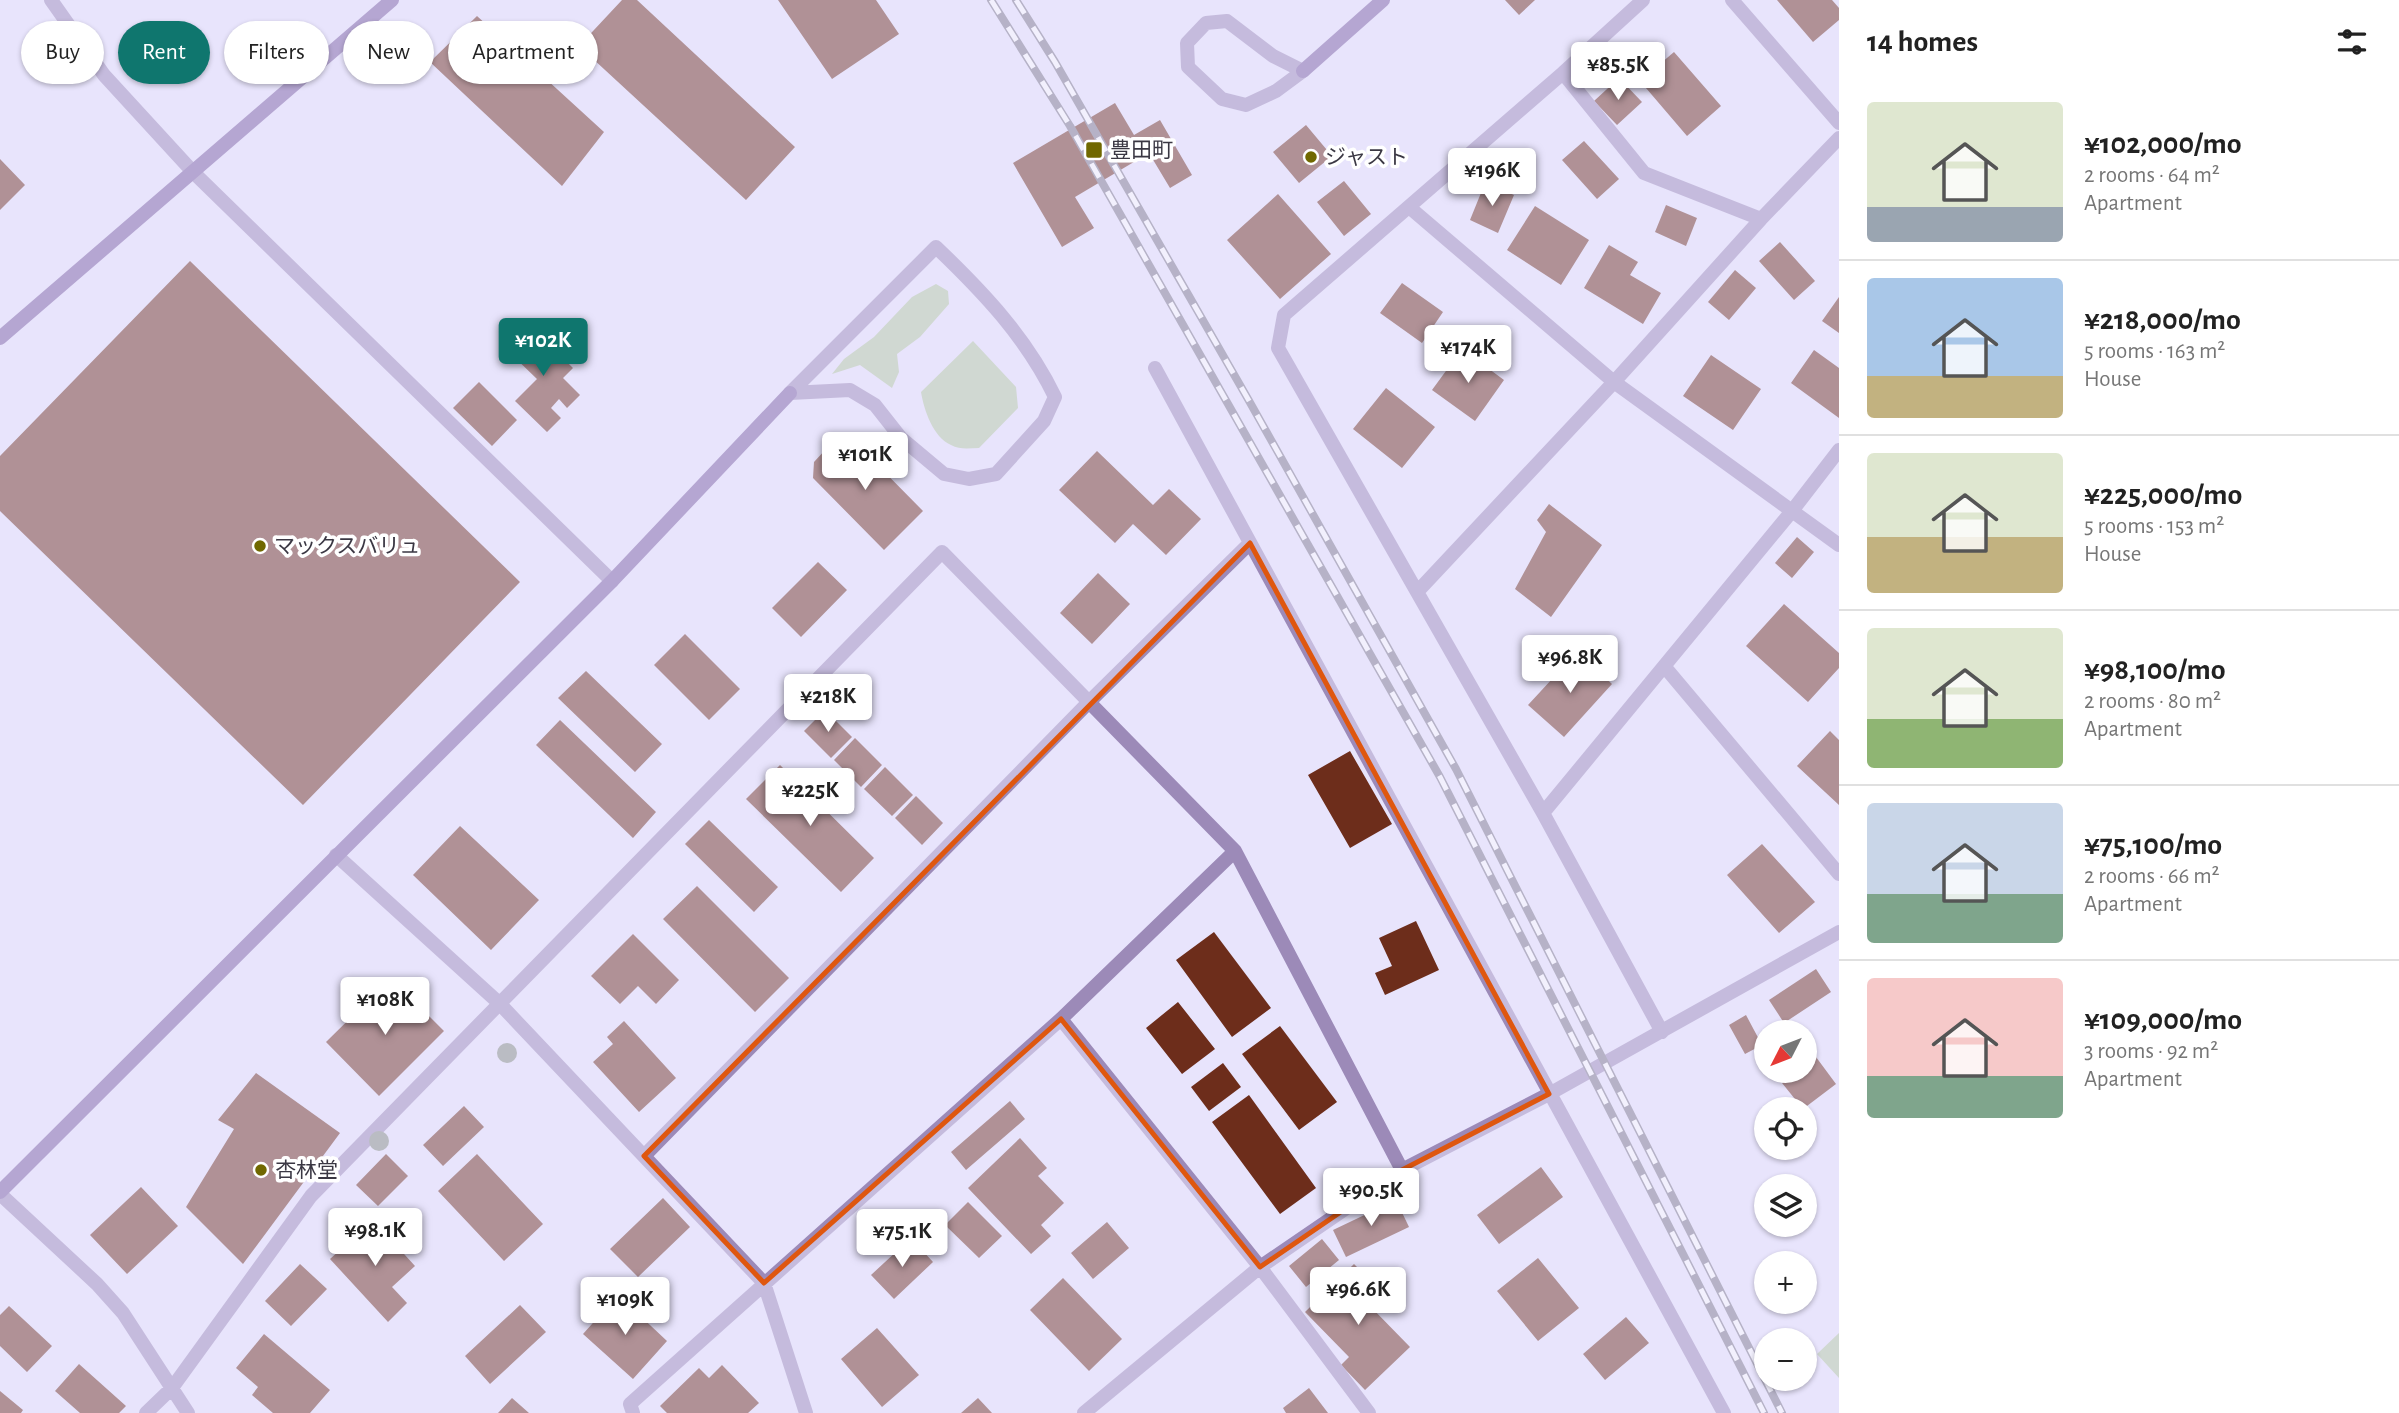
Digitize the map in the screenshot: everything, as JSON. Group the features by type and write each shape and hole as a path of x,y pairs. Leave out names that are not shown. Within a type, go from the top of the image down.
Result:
{"street":[{"path":"51,0 104,75 193,172 612,581"},
{"path":"0,338 392,0"},
{"path":"1303,71 1273,56 1227,21 1206,23 1187,43 1188,67 1222,99 1246,105 1276,90 1303,71 1383,0"},
{"path":"1643,0 1563,73 1284,315 1278,348 1543,813 1662,1032"},
{"path":"1731,0 1839,123"},
{"path":"1563,73 1644,173 1761,219"},
{"path":"1418,591 1839,138"},
{"path":"1409,207 1614,382 1839,545"},
{"path":"188,1413 123,1312 0,1193 612,581 790,393 936,247 979,288 1012,326 1044,374 1055,397 1044,421 996,474 970,479 944,474 901,438 875,405 850,390 790,393"},
{"path":"1155,369 1724,1413"},
{"path":"1543,813 1792,511 1839,450"},
{"path":"644,1156 1089,702 1250,543"},
{"path":"146,1413 172,1388 311,1196 942,552 1235,851 1402,1170"},
{"path":"1664,666 1839,874"},
{"path":"633,1413 630,1404 1061,1019 1235,851"},
{"path":"336,855 499,1003 764,1283 806,1413"},
{"path":"1084,1413 1260,1267 1402,1170 1549,1094 1839,932"},
{"path":"1061,1019 1260,1267 1369,1413"}],"highlighted area":[{"path":"1250,543 1549,1094 1402,1170 1260,1267 1061,1019 764,1283 644,1156"}],"green space":[{"path":"936,284 948,291 949,304 920,337 897,354 899,372 892,388 860,365 832,374 844,359 874,337 912,297"},
{"path":"973,341 1016,387 1018,408 979,448 954,447 934,429 921,392"},
{"path":"1839,1333 1839,1378 1817,1354"}],"building":[{"path":"622,0 637,0 795,147 746,200 598,64 598,26"},
{"path":"778,0 876,0 899,34 832,79"},
{"path":"1505,0 1535,0 1519,15"},
{"path":"1777,0 1832,0 1839,8 1839,20 1813,42"},
{"path":"448,44 448,79 434,66 434,58"},
{"path":"1674,52 1721,106 1687,136 1640,81"},
{"path":"1619,78 1642,102 1617,125 1594,101"},
{"path":"453,84 551,84 604,132 562,186"},
{"path":"1115,103 1134,135 1160,120 1192,175 1170,188 1149,153 1075,197 1094,228 1062,247 1013,163"},
{"path":"1306,125 1332,156 1299,183 1273,152"},
{"path":"1584,141 1619,179 1597,199 1562,160"},
{"path":"0,159 25,185 0,210"},
{"path":"1344,181 1371,214 1344,236 1317,202"},
{"path":"1485,183 1514,195 1498,233 1470,220"},
{"path":"1278,194 1331,254 1280,299 1227,240"},
{"path":"1666,205 1697,218 1686,246 1655,232"},
{"path":"1535,206 1589,240 1561,285 1507,250"},
{"path":"1780,242 1815,281 1794,300 1759,261"},
{"path":"1609,245 1638,262 1630,275 1661,293 1643,324 1584,288"},
{"name":"マックスバリュ","path":"190,261 520,582 303,805 0,511 0,456"},
{"path":"1735,270 1756,288 1729,320 1708,302"},
{"path":"1402,283 1443,312 1422,343 1380,313"},
{"path":"1839,297 1839,333 1822,321"},
{"path":"529,325 573,368 563,378 580,395 567,408 559,399 551,408 561,418 547,432 515,401 537,379 506,349"},
{"path":"1462,349 1504,380 1475,421 1432,390"},
{"path":"1814,350 1839,368 1839,418 1791,383"},
{"path":"1711,355 1761,389 1733,430 1683,396"},
{"path":"479,382 517,420 492,446 453,408"},
{"path":"1386,388 1435,427 1402,468 1353,429"},
{"path":"854,441 923,511 884,550 813,478 814,462 826,449 837,442"},
{"path":"1097,451 1153,505 1169,489 1201,519 1166,555 1133,524 1115,543 1059,490"},
{"path":"1549,504 1602,545 1551,617 1515,589 1546,532 1537,520"},
{"path":"1797,537 1814,552 1792,578 1775,563"},
{"path":"818,562 847,590 801,637 772,608"},
{"path":"1098,573 1130,604 1092,644 1060,613"},
{"path":"1784,604 1839,653 1839,668 1808,702 1746,646"},
{"path":"685,634 740,689 709,720 654,665"},
{"path":"1577,652 1612,684 1564,737 1528,705"},
{"path":"586,671 662,744 635,772 558,698"},
{"path":"825,710 852,737 831,758 804,731"},
{"path":"560,720 656,812 633,838 536,745"},
{"path":"1830,731 1839,740 1839,805 1797,766"},
{"path":"855,738 882,765 861,787 834,760"},
{"path":"1350,751 1392,824 1350,848 1308,775"},
{"path":"780,765 874,858 841,892 746,799"},
{"path":"885,767 913,795 892,816 864,789"},
{"path":"916,796 943,823 922,845 895,818"},
{"path":"709,820 778,887 754,912 685,844"},
{"path":"460,826 539,900 491,950 413,875"},
{"path":"1762,844 1815,902 1779,933 1727,875"},
{"path":"697,886 789,978 755,1012 663,919"},
{"path":"1416,921 1439,970 1385,995 1375,973 1392,966 1379,938"},
{"path":"1214,932 1271,1008 1232,1037 1176,960"},
{"path":"633,934 679,980 656,1004 638,986 620,1004 591,976"},
{"path":"1816,969 1831,992 1789,1020 1782,1020 1769,1000"},
{"path":"391,978 444,1031 379,1096 326,1042"},
{"path":"1178,1002 1215,1049 1182,1074 1146,1028"},
{"path":"1746,1015 1754,1030 1754,1049 1745,1054 1729,1025"},
{"path":"624,1021 676,1078 639,1112 593,1062 613,1044 607,1037"},
{"path":"1280,1026 1337,1102 1299,1130 1242,1054"},
{"path":"1817,1058 1836,1084 1817,1098 1793,1097 1782,1083 1817,1083"},
{"path":"1223,1063 1241,1087 1209,1111 1191,1087"},
{"name":"杏林堂","path":"256,1073 340,1133 243,1264 186,1207 234,1129 218,1120"},
{"path":"1249,1095 1316,1188 1280,1214 1212,1122"},
{"path":"1010,1101 1025,1119 966,1170 951,1152"},
{"path":"464,1106 484,1127 443,1166 423,1145"},
{"path":"1020,1138 1047,1168 1038,1176 1064,1203 1041,1225 1051,1236 1031,1254 968,1188"},
{"path":"386,1154 408,1176 378,1206 356,1185"},
{"path":"477,1154 543,1224 504,1261 438,1191"},
{"path":"1541,1167 1563,1197 1499,1244 1477,1215"},
{"path":"141,1187 178,1226 127,1274 90,1235"},
{"path":"663,1198 690,1227 638,1277 610,1249"},
{"path":"1396,1200 1409,1227 1346,1257 1333,1230"},
{"path":"968,1202 1002,1236 979,1258 945,1225"},
{"path":"373,1220 415,1266 392,1287 407,1303 388,1322 330,1259"},
{"path":"1107,1222 1129,1248 1093,1279 1071,1253"},
{"path":"911,1238 933,1262 894,1299 871,1275"},
{"path":"1322,1239 1339,1260 1306,1287 1289,1266"},
{"path":"1538,1258 1579,1308 1538,1341 1497,1291"},
{"path":"300,1264 327,1289 291,1326 265,1301"},
{"path":"1354,1264 1382,1292 1369,1305 1410,1347 1365,1390 1341,1365 1349,1357 1305,1312"},
{"path":"1063,1278 1122,1339 1089,1371 1030,1310"},
{"path":"618,1295 667,1341 633,1379 583,1334"},
{"path":"520,1305 546,1332 490,1384 465,1356"},
{"path":"9,1306 52,1346 27,1372 0,1346 0,1315"},
{"path":"1626,1317 1649,1343 1605,1380 1583,1354"},
{"path":"877,1328 919,1375 882,1407 841,1359"},
{"path":"264,1334 330,1390 310,1413 273,1413 252,1395 258,1387 236,1368"},
{"path":"79,1364 126,1406 119,1413 80,1413 55,1391"},
{"path":"722,1365 759,1403 748,1413 667,1413 660,1406 699,1368 709,1378"},
{"path":"1309,1388 1328,1413 1286,1413 1283,1408"},
{"path":"0,1391 23,1410 21,1413 0,1413"},
{"path":"512,1398 529,1413 498,1413"},
{"path":"978,1398 992,1413 961,1413"}],"railway":[{"path":"991,0 1070,126 1440,777 1764,1413"},
{"path":"1016,0 1055,62 1248,399 1456,769 1782,1413"}],"place":[{"name":"豊田町","path":"1094,150"},
{"name":"ジャスト","path":"1311,157"},
{"name":"マックスバリュ","path":"260,546"},
{"name":"杏林堂","path":"261,1170"}]}
